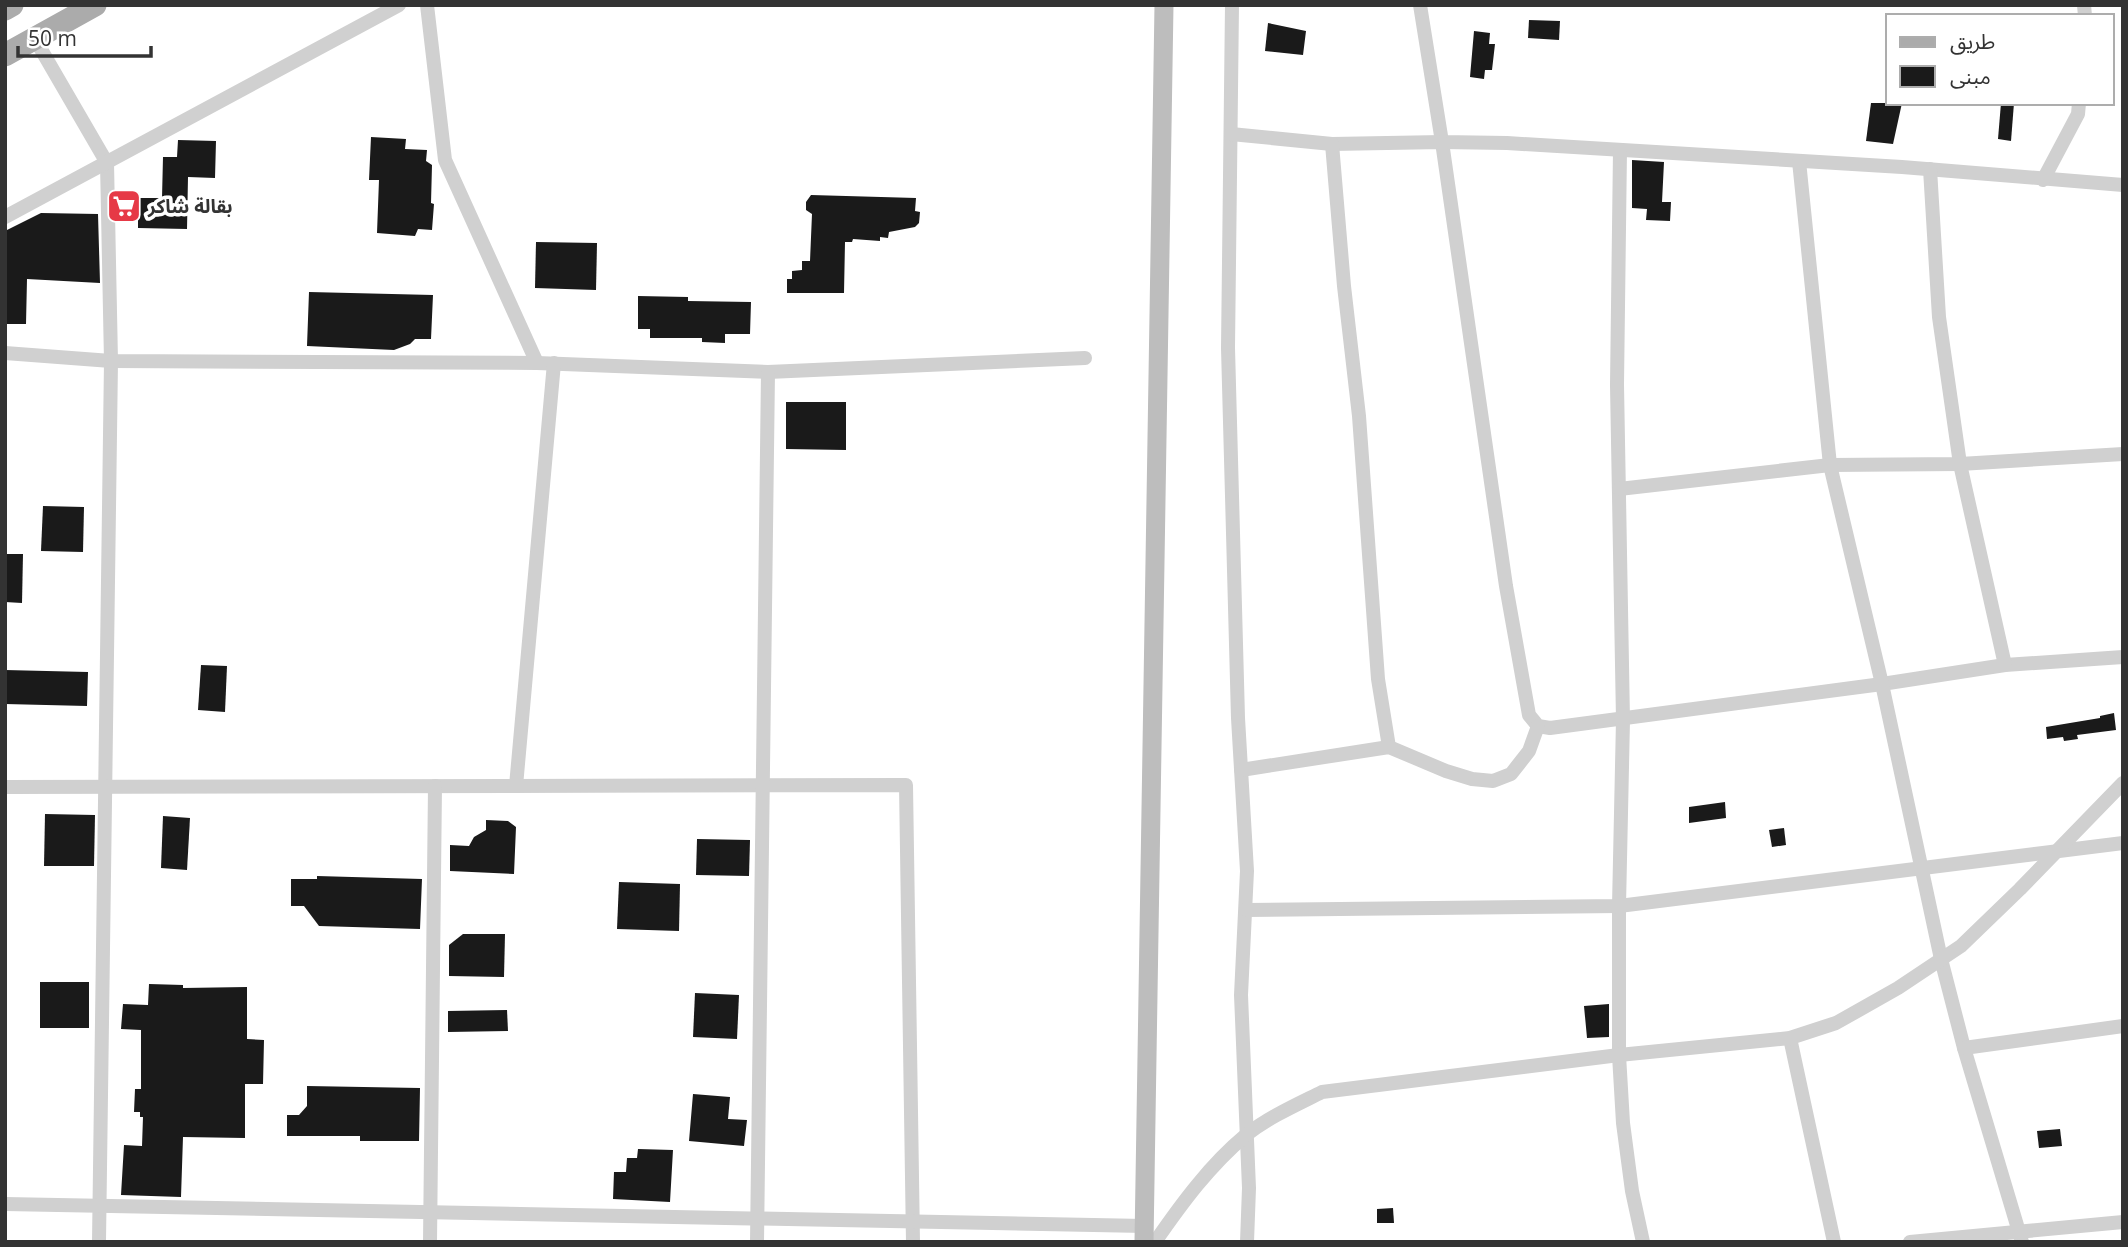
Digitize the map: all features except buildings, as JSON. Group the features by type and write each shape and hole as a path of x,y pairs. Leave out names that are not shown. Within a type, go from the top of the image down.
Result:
{"main road":[{"path":"5,9 12,5"},
{"path":"5,55 95,5"}],"street":[{"path":"5,217 399,5"},
{"path":"427,5 445,160 537,363"},
{"path":"1148,1237 1164,5"},
{"path":"1233,5 1228,348 1232,539 1247,871 1241,995 1249,1188 1247,1242"},
{"path":"1420,5 1506,586 1529,715 1538,726 1550,728 1623,720 2005,666 2123,657"},
{"path":"35,39 107,163 111,361 99,1242"},
{"path":"2043,180 2078,114 2079,105"},
{"path":"1231,134 1332,144 1507,143 1799,160 2123,185"},
{"path":"1332,144 1359,416 1378,680 1390,747"},
{"path":"1620,150 1617,385 1623,720 1619,1055 1623,1123 1632,1191 1643,1242"},
{"path":"1799,160 1830,465 1882,684 1941,959 1964,1048 2021,1237"},
{"path":"1930,169 1939,317 1960,464 2005,666"},
{"path":"5,353 111,361 554,363 768,372 1085,358"},
{"path":"516,786 554,363"},
{"path":"757,1242 768,372"},
{"path":"1619,489 1830,465 1960,464 2123,454"},
{"path":"1241,770 1390,747 1446,771 1472,779 1493,781 1511,774 1529,751 1538,726"},
{"path":"1148,1237 1247,1135 1286,1109 1321,1092 1619,1055 1790,1038 1836,1023 1898,988 1971,937 2123,783"},
{"path":"5,787 906,785 913,1242"},
{"path":"430,1242 435,786"},
{"path":"1245,910 1619,906 2123,843"},
{"path":"1964,1048 2123,1027"},
{"path":"1790,1038 1834,1242"},
{"path":"5,1204 912,1222 1148,1237"},
{"path":"1910,1242 2021,1237 2123,1222"}],"place":[{"name":"بقالة شاكر","path":"124,206"}]}
